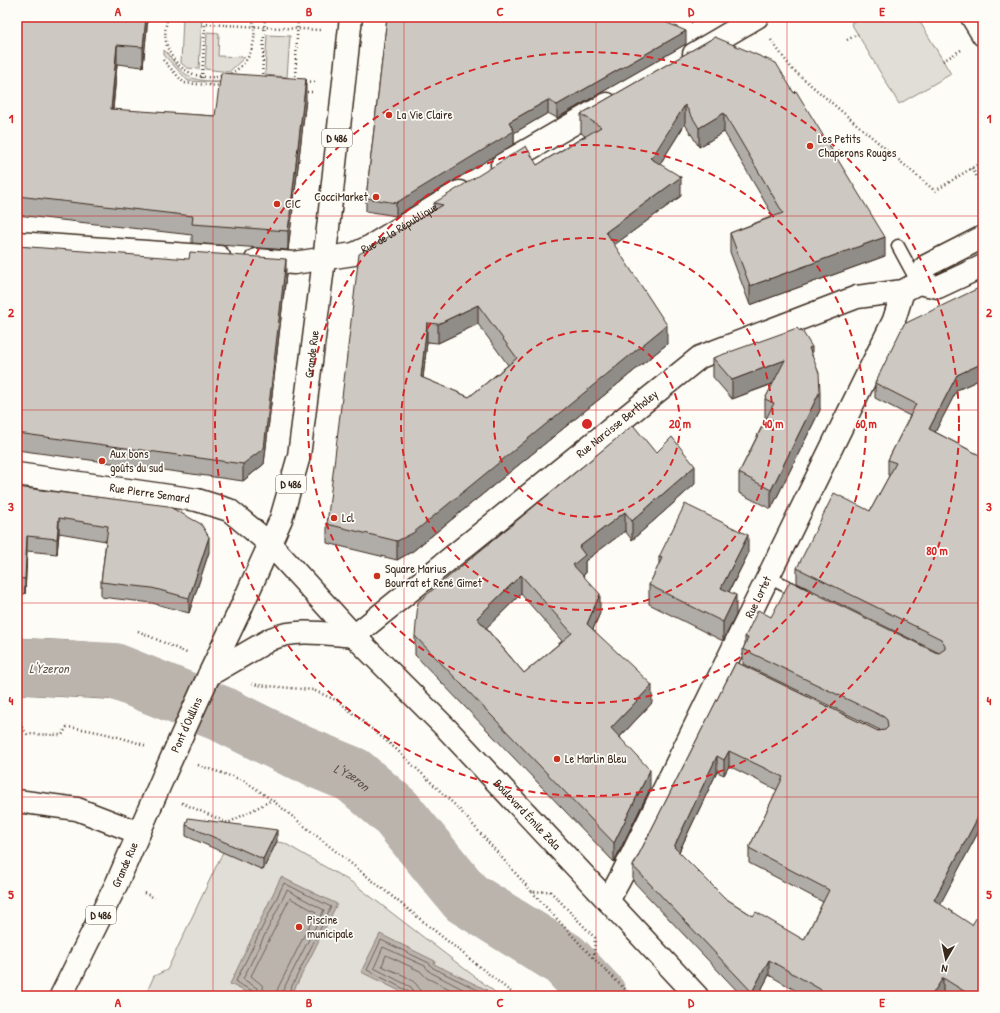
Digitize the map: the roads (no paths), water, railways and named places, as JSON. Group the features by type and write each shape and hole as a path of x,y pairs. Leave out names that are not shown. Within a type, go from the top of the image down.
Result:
{"street":[{"name":"Grande Rue","path":"209,675 281,518 299,456 324,260 350,17"},
{"path":"675,65 757,17"},
{"path":"972,17 983,35"},
{"name":"Rue de la République","path":"17,243 294,262 324,260 354,254 371,246 627,92"},
{"path":"910,287 926,266 983,238"},
{"name":"Rue Narcisse Bertholey","path":"354,636 700,357 857,297 910,287 938,287 983,266"},
{"name":"Rue Lortet","path":"608,901 731,666 768,577 910,287"},
{"name":"Rue Pierre Semard","path":"17,474 197,500 229,510 270,544"},
{"name":"Boulevard Émile Zola","path":"270,544 354,636 447,729 697,996"},
{"path":"209,675 280,635 307,633 354,636"},
{"name":"Pont d'Oullins","path":"161,784 209,675"},
{"name":"Grande Rue","path":"61,996 161,784"},
{"path":"17,802 77,809 139,833"}],"lane":[{"path":"898,246 910,287"},
{"path":"768,577 814,600"}],"water":[{"name":"L'Yzeron","path":"17,638 86,642 124,649 156,661 230,702 219,727 148,705 120,700 17,694"},
{"path":"281,877 337,904 291,996 254,996 230,984"},
{"path":"380,934 435,961 434,964 487,990 484,996 410,996 361,972"}],"waterway":[{"name":"L'Yzeron","path":"17,666 114,671 224,715 302,754 353,775 395,811 466,898 564,959 599,996"}],"place":[{"name":"La Vie Claire","path":"389,115"},
{"name":"Les Petits Chaperons Rouges","path":"810,146"},
{"name":"CocciMarket","path":"376,197"},
{"name":"CIC","path":"277,204"},
{"name":"Aux bons goûts du sud","path":"102,461"},
{"name":"Lcl","path":"334,518"},
{"name":"Square Marius Bourrat et René Gimet","path":"377,576"},
{"name":"Le Marlin Bleu","path":"557,759"},
{"name":"Piscine municipale","path":"299,927"}]}
